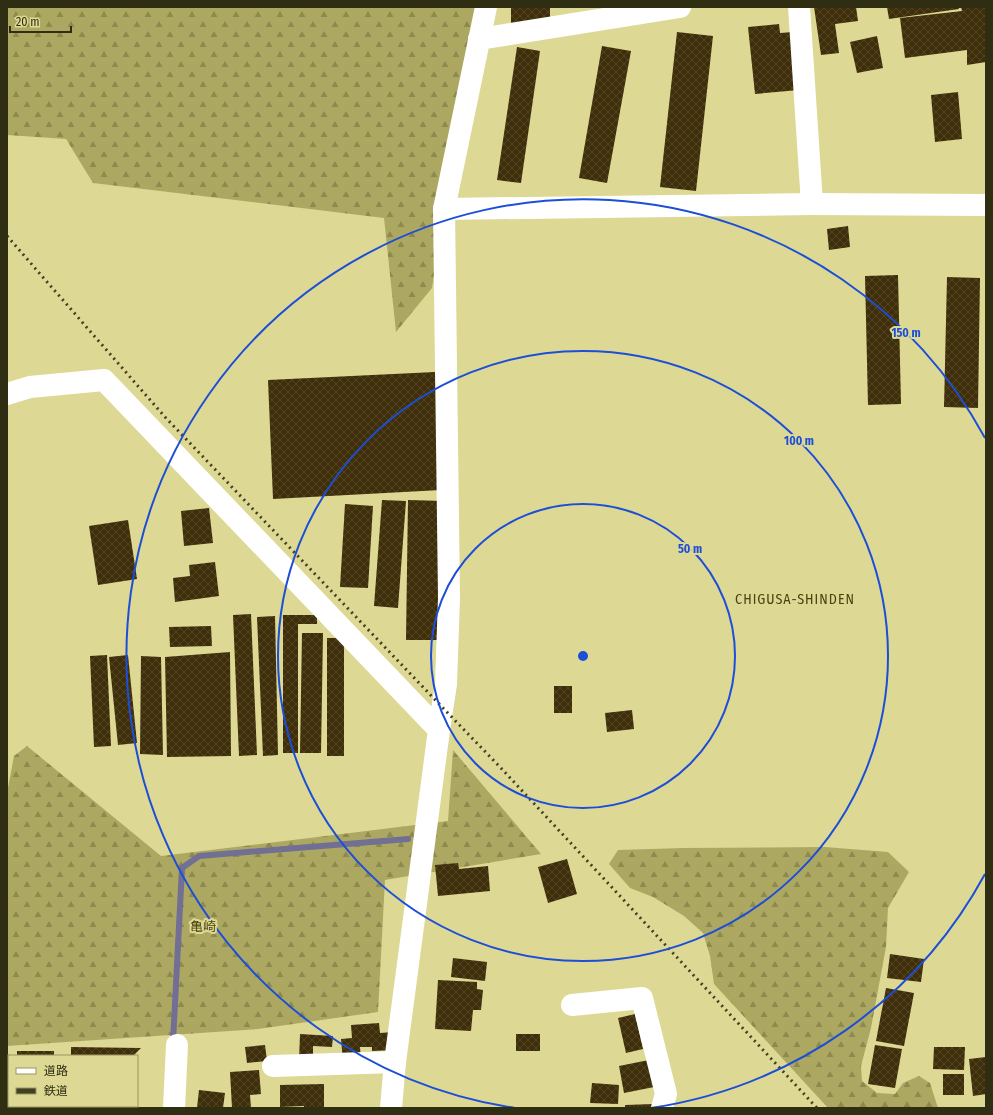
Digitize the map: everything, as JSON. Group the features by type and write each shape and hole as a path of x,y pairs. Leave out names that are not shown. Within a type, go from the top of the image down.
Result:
{"street":[{"path":"391,1108 395,1062 446,684 449,598 444,209 486,7"},
{"path":"479,39 680,7"},
{"path":"799,7 812,204"},
{"path":"444,209 812,204 986,205"},
{"path":"7,394 30,387 104,380 439,730"},
{"path":"572,1005 642,998 666,1094 662,1108"},
{"path":"174,1108 177,1045"},
{"path":"273,1066 395,1062"}],"green space":[{"path":"7,7 476,7 432,288 396,332 384,218 93,183 66,139 7,135"},
{"path":"27,746 161,856 448,821 453,750 541,854 385,880 378,1012 258,1029 7,1046 7,793 14,756"},
{"path":"825,847 888,852 909,872 888,908 886,947 871,1028 861,1066 862,1081 877,1093 895,1094 903,1083 919,1076 930,1083 938,1108 828,1108 714,984 710,956 703,933 684,916 653,897 630,888 609,864 618,850"}],"building":[{"path":"511,7 550,7 550,23 511,24"},
{"path":"814,7 856,7 858,21 835,24 839,53 821,55"},
{"path":"887,7 958,7 959,9 889,19"},
{"path":"961,7 986,7 986,62 967,65 967,50 905,58 900,18 962,11"},
{"path":"779,24 780,33 793,32 799,90 755,94 748,27"},
{"path":"677,32 713,36 696,191 660,187"},
{"path":"877,36 883,68 857,73 850,42"},
{"path":"602,46 631,51 607,183 579,178"},
{"path":"517,47 540,51 521,183 497,180"},
{"path":"958,92 962,139 935,142 931,95"},
{"path":"848,226 850,247 829,250 827,229"},
{"path":"898,275 901,404 868,405 865,276"},
{"path":"947,277 980,278 978,408 944,407"},
{"path":"435,372 441,490 273,499 268,380"},
{"path":"382,500 406,501 398,608 374,606"},
{"path":"408,500 444,501 442,640 406,640"},
{"path":"345,504 373,506 368,588 340,587"},
{"path":"209,508 213,543 184,546 181,511"},
{"path":"128,520 137,579 98,585 89,526"},
{"path":"215,562 219,596 175,602 173,578 190,576 189,565"},
{"path":"251,614 257,755 239,756 233,615"},
{"path":"283,615 317,615 317,624 298,624 298,753 283,753"},
{"path":"275,616 278,755 263,756 257,617"},
{"path":"211,626 212,646 170,647 169,627"},
{"path":"302,633 323,633 321,753 300,753"},
{"path":"327,638 344,638 344,756 327,756"},
{"path":"230,652 231,756 167,757 165,657"},
{"path":"107,655 111,746 94,747 90,656"},
{"path":"128,655 137,743 118,745 109,657"},
{"path":"141,656 161,657 163,755 140,754"},
{"path":"554,686 572,686 572,713 554,713"},
{"path":"632,710 634,729 607,732 605,713"},
{"path":"567,859 577,894 548,903 538,867"},
{"path":"458,863 459,869 488,866 490,891 438,896 435,865"},
{"path":"890,954 924,959 921,982 887,978"},
{"path":"453,958 487,962 485,981 451,977"},
{"path":"438,980 477,982 477,989 483,990 481,1010 473,1010 471,1031 435,1029"},
{"path":"886,988 914,993 904,1046 876,1041"},
{"path":"635,1014 643,1049 626,1053 618,1018"},
{"path":"379,1023 380,1033 393,1032 394,1050 372,1051 372,1047 360,1047 361,1060 343,1061 341,1039 352,1038 351,1025"},
{"path":"300,1034 333,1036 332,1047 313,1046 313,1061 299,1060"},
{"path":"516,1034 540,1034 540,1051 516,1051"},
{"path":"265,1045 267,1061 247,1063 245,1047"},
{"path":"875,1045 902,1049 895,1088 868,1084"},
{"path":"71,1047 141,1048 134,1055 71,1055"},
{"path":"934,1047 965,1047 964,1070 933,1069"},
{"path":"17,1051 54,1051 54,1055 17,1055"},
{"path":"986,1057 986,1094 973,1096 969,1059"},
{"path":"654,1059 659,1086 624,1093 619,1066"},
{"path":"259,1070 261,1094 250,1095 251,1108 232,1108 230,1072"},
{"path":"943,1074 964,1074 964,1095 943,1095"},
{"path":"592,1083 619,1085 618,1104 590,1103"},
{"path":"324,1084 324,1108 304,1108 304,1106 280,1107 280,1085"},
{"path":"199,1090 225,1093 223,1108 197,1108"},
{"path":"653,1104 653,1108 625,1108 625,1105"},
{"path":"26,1107 63,1107 63,1108"}],"waterway":[{"path":"173,1042 182,868 199,856 408,839"}],"railway":[{"path":"7,236 165,417 500,767 817,1108"}],"district":[{"name":"CHIGUSA-SHINDEN","path":"795,599"},
{"name":"亀崎","path":"203,926"}]}
